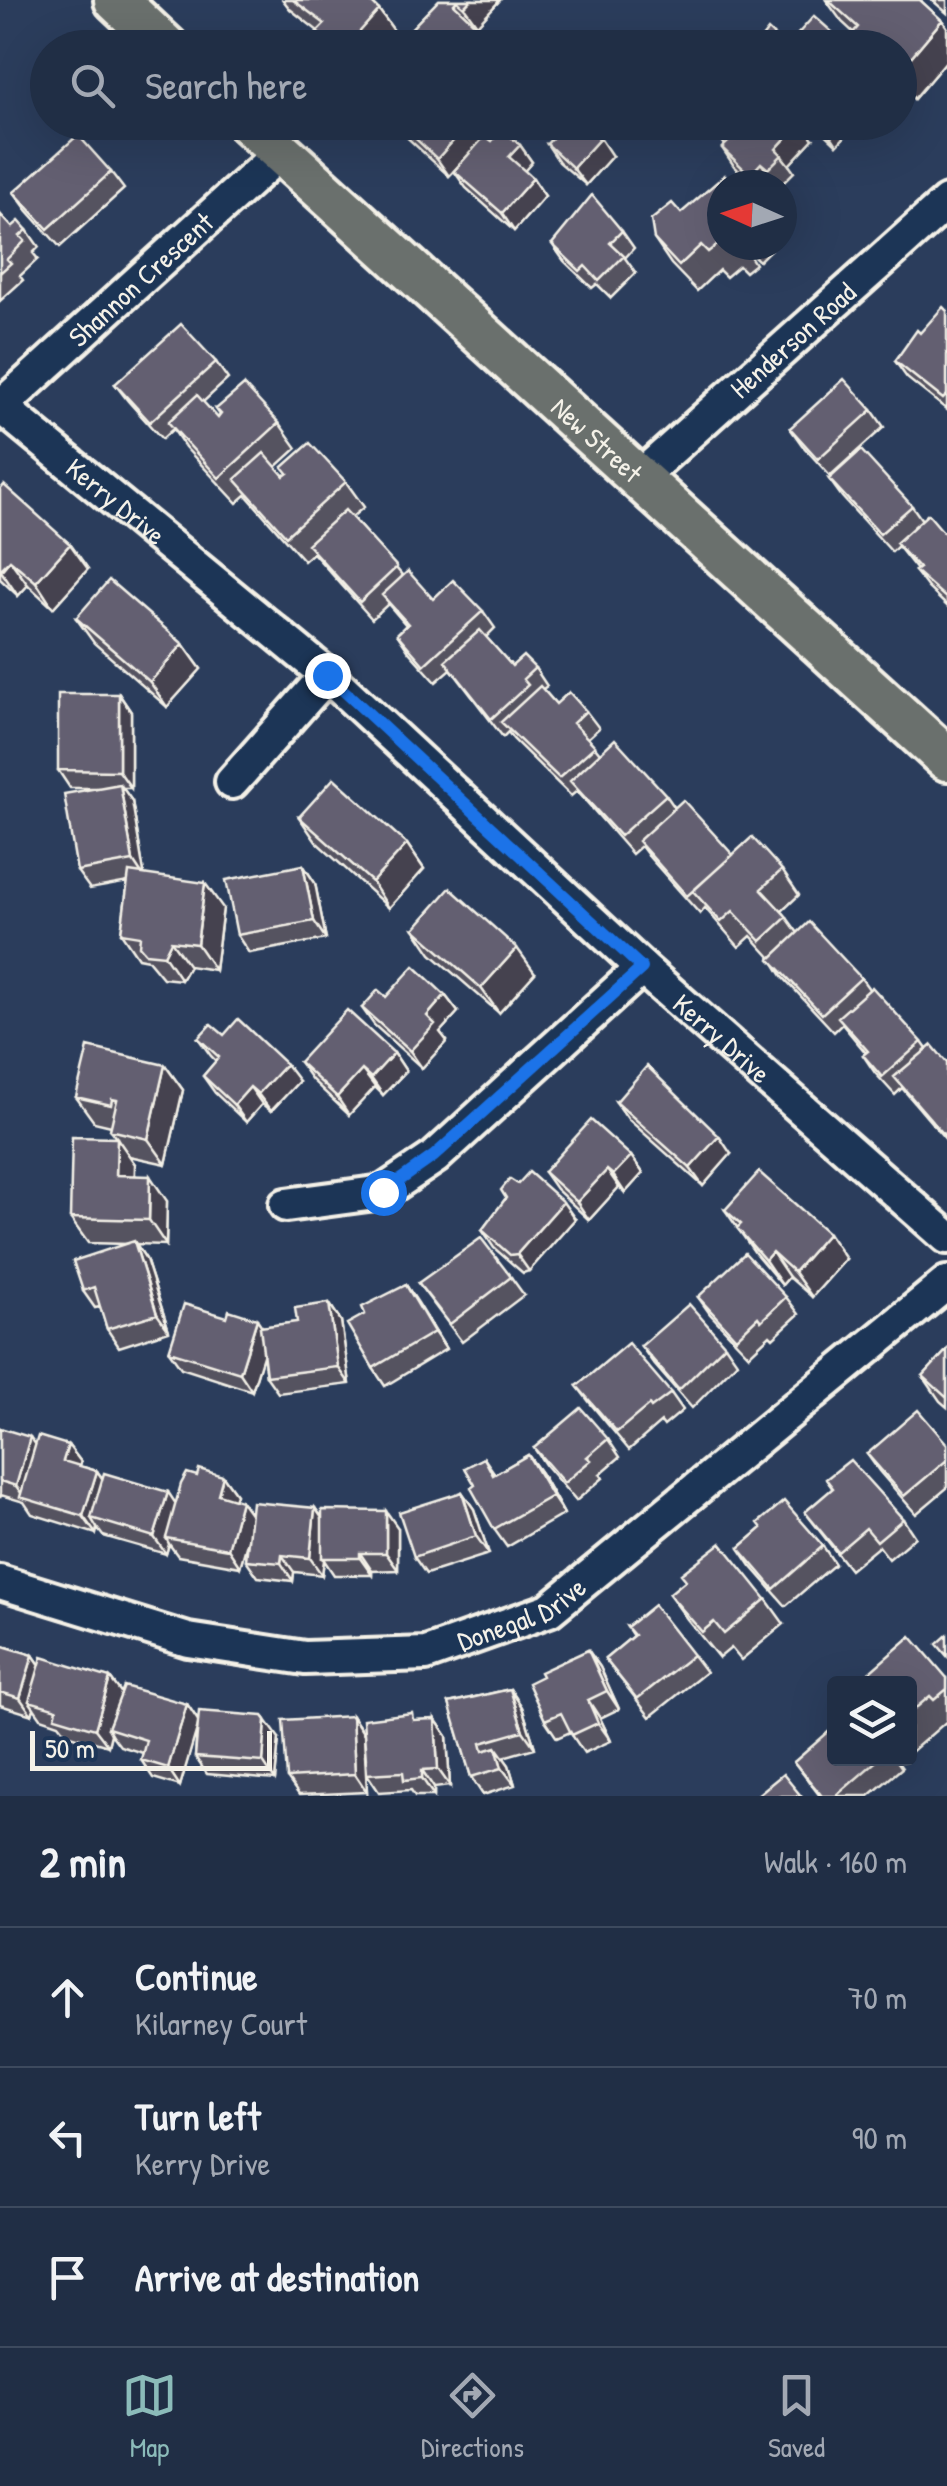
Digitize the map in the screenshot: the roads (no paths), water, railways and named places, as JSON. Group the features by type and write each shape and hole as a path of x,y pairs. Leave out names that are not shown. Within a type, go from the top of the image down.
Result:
{"main road":[{"path":"116,0 148,30"},
{"name":"New Street","path":"267,140 947,760"}],"street":[{"name":"Shannon Crescent","path":"0,406 280,153"},
{"name":"Henderson Road","path":"640,477 947,202"},
{"name":"Kerry Drive","path":"0,406 327,675 642,968 947,1237"},
{"path":"232,782 327,675"},
{"path":"286,1204 383,1192 434,1156 642,968"},
{"name":"Donegal Drive","path":"0,1582 188,1640 305,1658 426,1654 549,1610 947,1283"}]}
